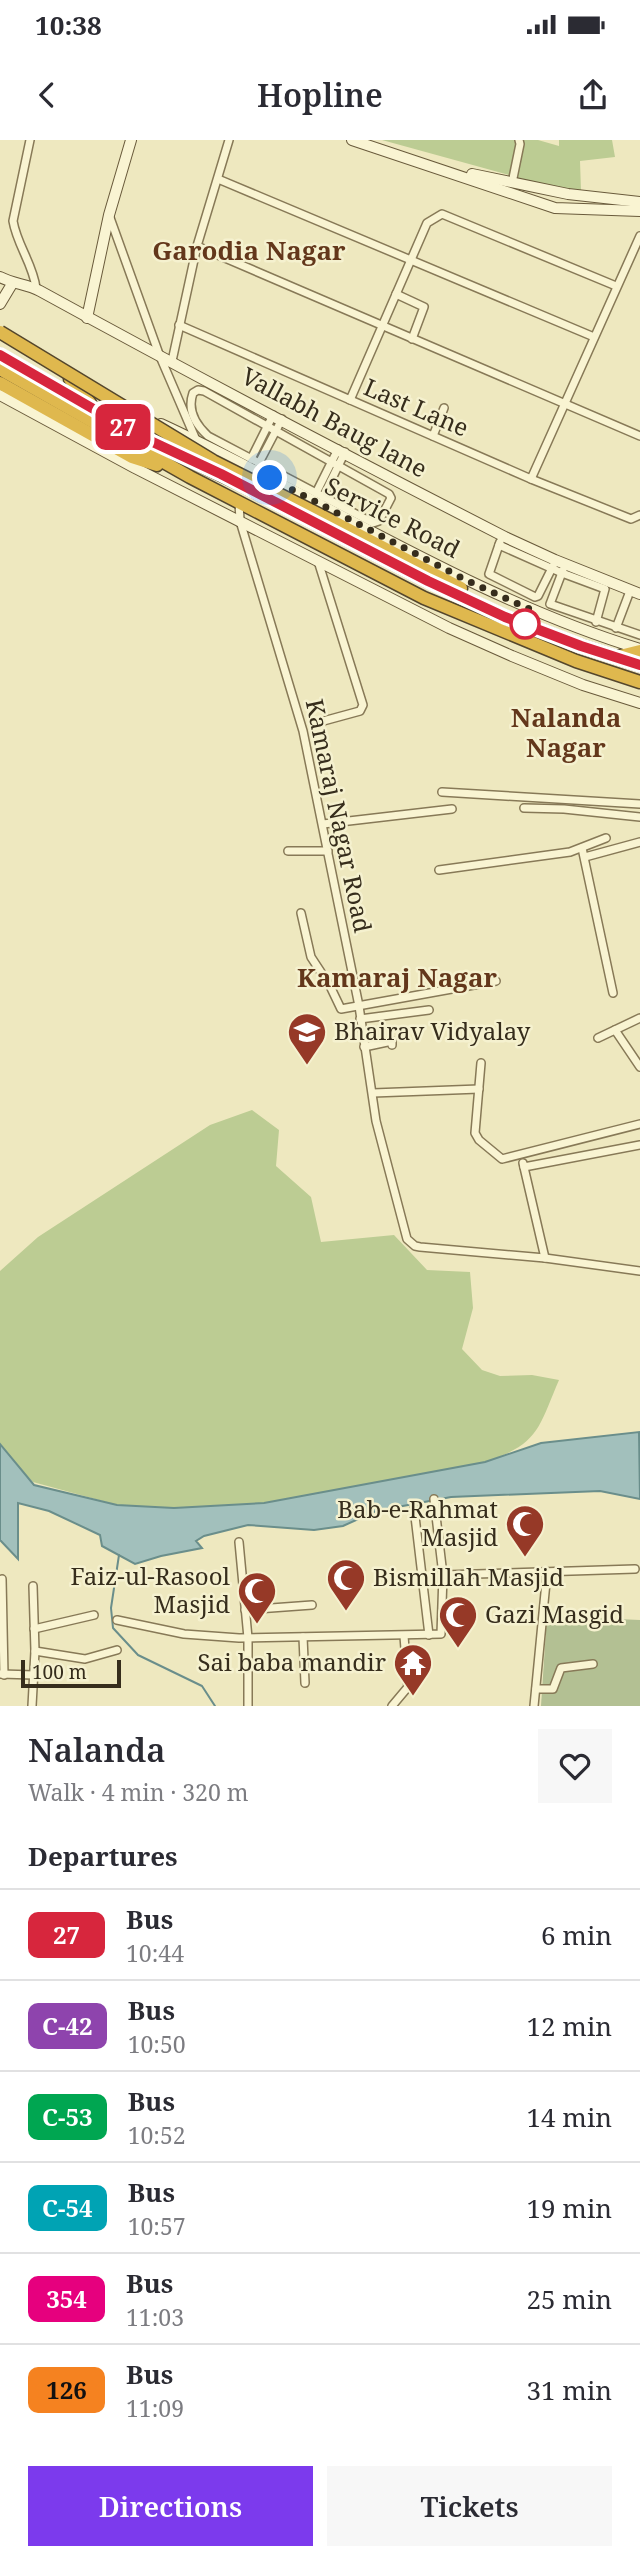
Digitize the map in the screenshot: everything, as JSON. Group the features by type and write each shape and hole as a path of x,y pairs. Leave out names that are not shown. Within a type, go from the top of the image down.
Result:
{"highway":[{"path":"0,332 213,461 477,595 505,617"},
{"path":"0,339 93,393 197,462"},
{"path":"0,355 50,398"},
{"path":"0,369 190,477 424,598 576,662 640,682"},
{"path":"70,379 97,412"},
{"path":"0,383 97,412 428,581 505,617 640,665"},
{"path":"616,657 640,650"}],"street":[{"path":"30,140 13,221 15,234 34,273 36,288"},
{"path":"87,318 109,215 131,140"},
{"path":"172,361 197,246 229,140"},
{"path":"352,140 555,208 640,211"},
{"path":"373,140 481,177 568,194 640,202"},
{"path":"512,183 519,140"},
{"path":"218,178 594,337"},
{"path":"350,400 428,223 442,214 616,286"},
{"path":"109,215 159,354 196,440"},
{"path":"531,479 640,236"},
{"path":"197,246 640,436"},
{"path":"0,277 12,284 0,304"},
{"name":"Vallabh Baug lane","path":"12,284 36,288 87,318 393,478 501,541 559,567 635,592"},
{"path":"396,294 424,307 412,339"},
{"name":"Last Lane","path":"179,325 531,479 631,519 640,515"},
{"path":"216,398 222,388"},
{"path":"204,391 216,398 385,492 391,498 379,521 374,523 208,436 194,418 191,408 193,393 204,391"},
{"name":"Service Road","path":"93,393 196,440 466,580 536,612 640,650"},
{"path":"0,395 135,468 449,628 583,685 640,703"},
{"path":"433,436 444,408"},
{"path":"251,459 267,427 278,417"},
{"path":"259,463 275,431 278,417"},
{"path":"320,495 341,451"},
{"path":"385,492 393,478"},
{"name":"Kamaraj Nagar Road","path":"239,502 240,521 303,731 359,1006 376,1121 407,1239 420,1247 545,1258 640,1271"},
{"path":"501,541 489,575 535,597 559,567"},
{"path":"316,723 360,711 363,705 318,560"},
{"path":"559,567 550,604 640,635"},
{"path":"559,567 605,589 596,622"},
{"path":"616,628 635,592"},
{"path":"442,792 640,804"},
{"path":"524,808 640,817"},
{"path":"323,824 452,809"},
{"path":"439,870 570,852 606,838"},
{"path":"584,856 640,842"},
{"path":"582,848 613,993"},
{"path":"288,851 328,851"},
{"path":"301,913 311,957 330,986 338,1007 343,1010 496,981"},
{"path":"360,1019 429,1010"},
{"path":"598,1038 640,1018"},
{"path":"615,1030 637,1056 640,1067"},
{"path":"364,1046 392,1041 392,1045"},
{"path":"481,1063 475,1129 477,1137 502,1159 640,1124"},
{"path":"373,1093 479,1089"},
{"path":"524,1167 640,1144"},
{"path":"521,1156 545,1258"},
{"path":"117,1620 184,1634 248,1638 440,1634 443,1576 434,1499"},
{"path":"414,1508 429,1635"},
{"path":"239,1542 248,1638 247,1706"},
{"path":"443,1576 635,1569"},
{"path":"534,1706 547,1572"},
{"path":"2,1579 2,1674 34,1675"},
{"path":"32,1706 35,1651 33,1586"},
{"path":"245,1610 313,1605"},
{"path":"34,1629 94,1615"},
{"path":"392,1706 408,1687 404,1636"},
{"path":"303,1637 305,1683"},
{"path":"35,1651 85,1659 117,1650"},
{"path":"536,1689 553,1689 561,1668 593,1664"}],"green space":[{"path":"382,140 538,140 559,146 559,140 612,140 615,157 580,161 581,191 549,186"},
{"path":"252,1110 279,1130 276,1166 311,1197 321,1242 394,1235 427,1270 470,1272 473,1308 462,1349 482,1370 500,1376 532,1375 559,1380 541,1423 527,1441 485,1462 264,1503 182,1508 117,1505 33,1482 0,1447 0,1271 38,1237 210,1125"},
{"path":"547,1616 640,1620 640,1706 541,1706"}],"water":[{"path":"639,1432 640,1499 600,1491 451,1497 376,1511 343,1526 314,1530 248,1525 204,1536 196,1541 202,1548 135,1564 102,1546 100,1535 49,1511 18,1503 18,1559 0,1540 0,1444 34,1485 117,1505 174,1508 264,1503 485,1462 541,1443"}],"waterway":[{"path":"119,1555 111,1608 113,1628 138,1655 202,1686 215,1706"}],"bus line":[{"name":"27","path":"0,355 142,437 221,474 428,581 505,617 640,665"}],"place":[{"name":"Bhairav Vidyalay","path":"307,1066"},
{"name":"Bab-e-Rahmat Masjid","path":"525,1558"},
{"name":"Bismillah Masjid","path":"346,1612"},
{"name":"Faiz-ul-Rasool Masjid","path":"257,1625"},
{"name":"Gazi Masgid","path":"458,1649"},
{"name":"Sai baba mandir","path":"413,1697"}],"district":[{"name":"Garodia Nagar","path":"249,251"},
{"name":"Nalanda Nagar","path":"566,733"},
{"name":"Kamaraj Nagar","path":"397,978"}],"route":[{"path":"270,478 466,580 536,612 525,624"}]}
